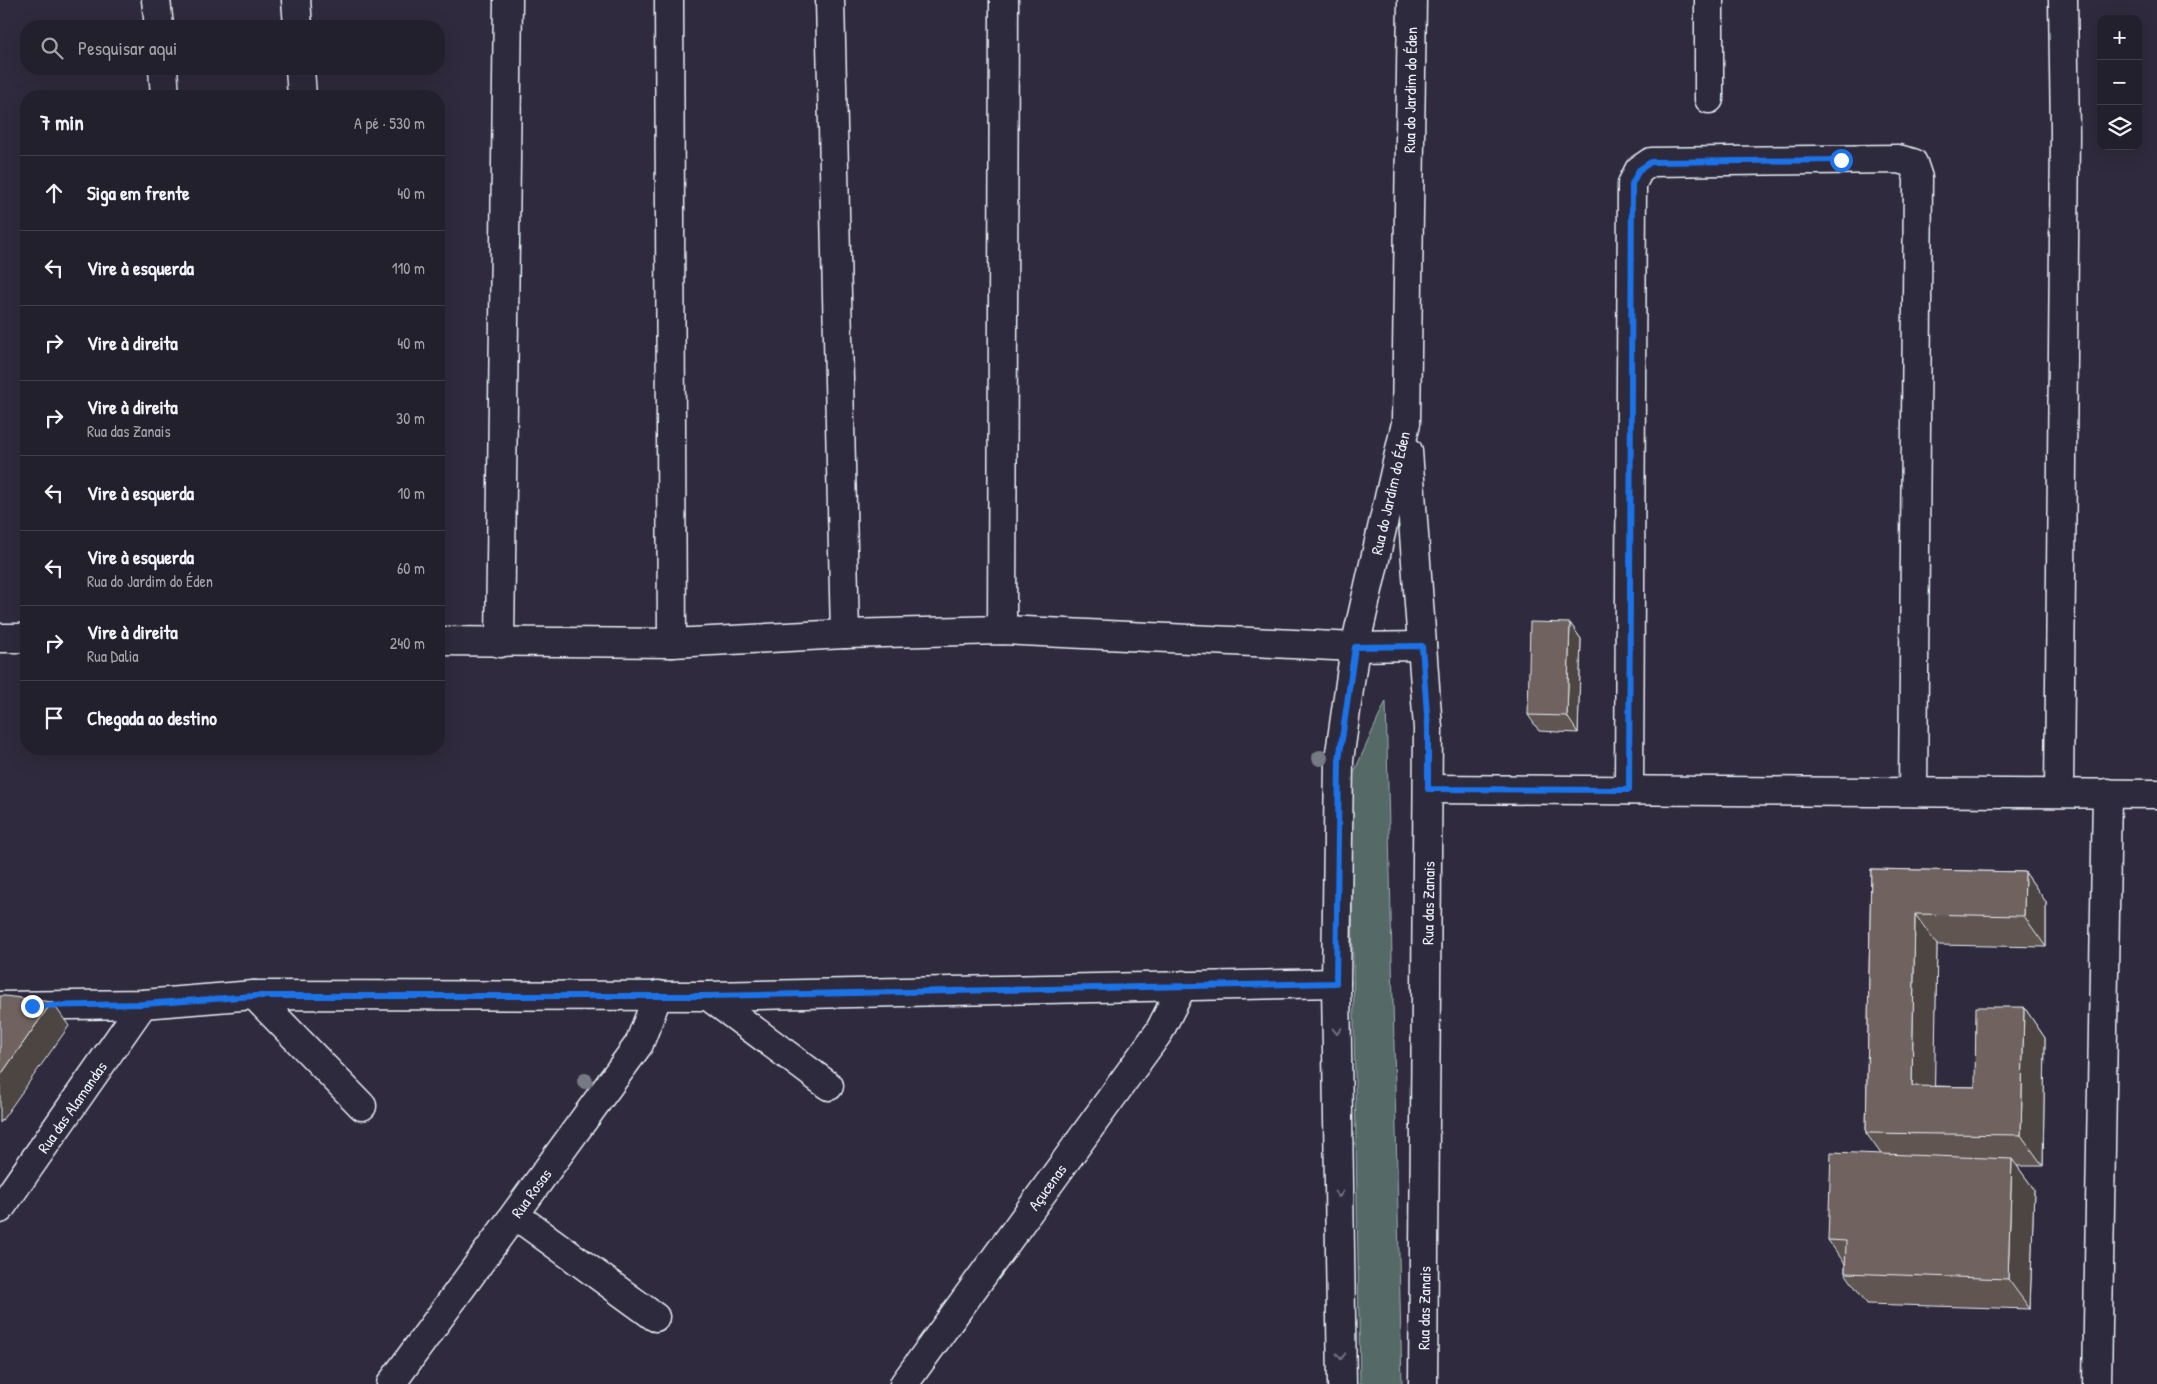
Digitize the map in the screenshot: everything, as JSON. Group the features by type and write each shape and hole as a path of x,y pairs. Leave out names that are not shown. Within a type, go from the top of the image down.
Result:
{"street":[{"path":"156,0 158,20"},
{"path":"296,0 298,20"},
{"path":"500,643 508,0"},
{"path":"669,0 672,643"},
{"path":"830,0 845,634"},
{"path":"1002,630 1004,0"},
{"name":"Rua do Jardim do Éden","path":"1336,983 1339,760 1355,647 1406,423 1412,0"},
{"path":"1709,0 1709,100"},
{"path":"2059,793 2065,142 2063,0"},
{"path":"163,75 165,90"},
{"path":"300,75 302,90"},
{"path":"1629,790 1632,184 1639,170 1651,162 1898,159 1913,164 1918,178 1914,792"},
{"name":"Rua das Zanais","path":"1406,423 1428,728 1423,1384"},
{"path":"445,641 672,643 845,634 1002,630 1355,647 1422,646"},
{"path":"0,638 20,638"},
{"path":"1428,789 2157,794"},
{"path":"2097,1384 2107,793"},
{"path":"0,1006 143,1004 254,996 708,996 1336,983 1342,1384"},
{"name":"Açucenas","path":"904,1384 1159,1032 1183,985"},
{"name":"Rua Rosas","path":"391,1384 639,1044 658,995"},
{"path":"254,996 362,1106"},
{"path":"708,996 829,1086"},
{"name":"Rua das Alamandas","path":"0,1209 143,1004"},
{"path":"515,1215 655,1317"}],"green space":[{"path":"1386,701 1402,1384 1360,1384 1350,781"}],"building":[{"path":"1530,622 1570,623 1567,716 1528,715"},
{"path":"1871,869 2025,872 2024,916 1915,914 1912,1086 1975,1087 1976,1007 2024,1007 2021,1135 1866,1133"},
{"path":"0,996 52,1002 0,1076"},
{"path":"1831,1152 2012,1159 2008,1279 1845,1273 1846,1241 1828,1240"}],"route":[{"path":"32,1006 143,1004 254,996 708,996 1336,983 1339,760 1342,728 1355,647 1422,646 1428,728 1428,789 1629,790 1632,184 1639,170 1651,162 1841,160"}]}
